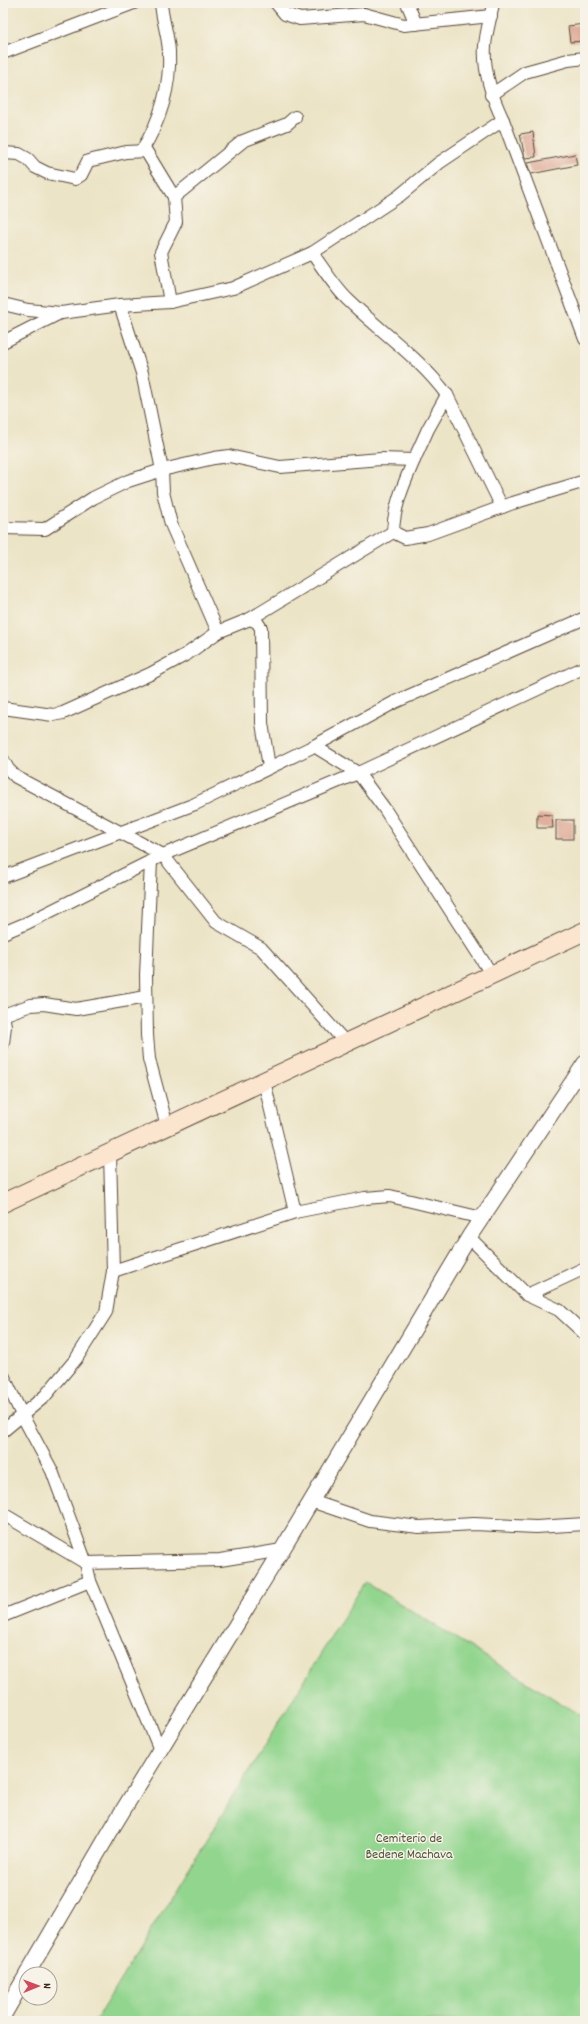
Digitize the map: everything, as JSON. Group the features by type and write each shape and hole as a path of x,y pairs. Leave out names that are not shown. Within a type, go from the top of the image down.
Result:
{"main road":[{"path":"3,1203 585,931"}],"street":[{"path":"3,54 134,3"},
{"path":"142,150 153,133 167,87 169,51 161,3"},
{"path":"276,3 285,14 300,19 364,14 404,25 491,16"},
{"path":"407,3 416,24"},
{"path":"493,3 485,46 486,71 491,95 503,120 585,338"},
{"path":"491,95 525,72 568,60 585,58"},
{"path":"174,198 243,141 287,124 295,117"},
{"path":"3,304 28,310 61,313 120,305 170,302 233,288 312,253 399,196 439,163 503,120"},
{"path":"3,153 19,154 28,159 35,167 47,173 75,179 81,175 88,161 112,154 142,150 146,151 151,157 174,198 176,222 172,233 165,241 161,252 170,302"},
{"path":"312,253 346,298 417,362 447,395 502,506"},
{"path":"120,305 142,373 162,470 164,492 171,524 218,632"},
{"path":"3,342 61,313"},
{"path":"394,532 394,520 398,497 428,429 447,395"},
{"path":"3,528 45,529 100,494 128,481 162,470 229,456 280,467 381,459 414,460"},
{"path":"394,532 405,538 414,537 502,506 585,481"},
{"path":"3,708 53,715 63,713 150,674 187,654 218,632 250,618 394,532"},
{"path":"250,618 257,622 261,628 262,724 269,768"},
{"path":"3,877 123,833 195,804 314,746 395,702 585,618"},
{"path":"3,933 27,923 163,855 358,773 585,667"},
{"path":"314,746 358,773 384,808 492,974"},
{"path":"5,767 16,777 163,855 216,922 261,948 346,1043"},
{"path":"151,861 146,997 147,1035 150,1059 167,1126"},
{"path":"3,1043 5,1026 3,1014 31,1005 44,1004 76,1009 146,997"},
{"path":"32,1966 160,1750 282,1550 469,1237 585,1063"},
{"path":"264,1081 294,1212"},
{"path":"3,1431 45,1396 76,1359 106,1312 113,1270 110,1152"},
{"path":"113,1270 294,1212 365,1198 390,1196 482,1218"},
{"path":"469,1237 528,1295 558,1310 585,1334"},
{"path":"528,1295 585,1268"},
{"path":"3,1374 22,1415 52,1471 86,1563 90,1581 160,1750"},
{"path":"311,1501 370,1521 419,1527 474,1524 536,1527 585,1524"},
{"path":"3,1514 86,1563 220,1560 282,1550"},
{"path":"3,1616 90,1581"},
{"path":"3,2016 18,1990"}],"green space":[{"name":"Cemiterio de Bedene Machava","path":"365,1582 585,1718 585,2021 95,2021"}],"building":[{"path":"585,24 585,41 570,42 568,26"},
{"path":"533,132 536,157 525,158 520,134"},
{"path":"575,154 577,165 531,174 528,166 528,163"},
{"path":"537,814 552,815 553,828 537,828"},
{"path":"556,820 573,820 573,839 556,839"}]}
